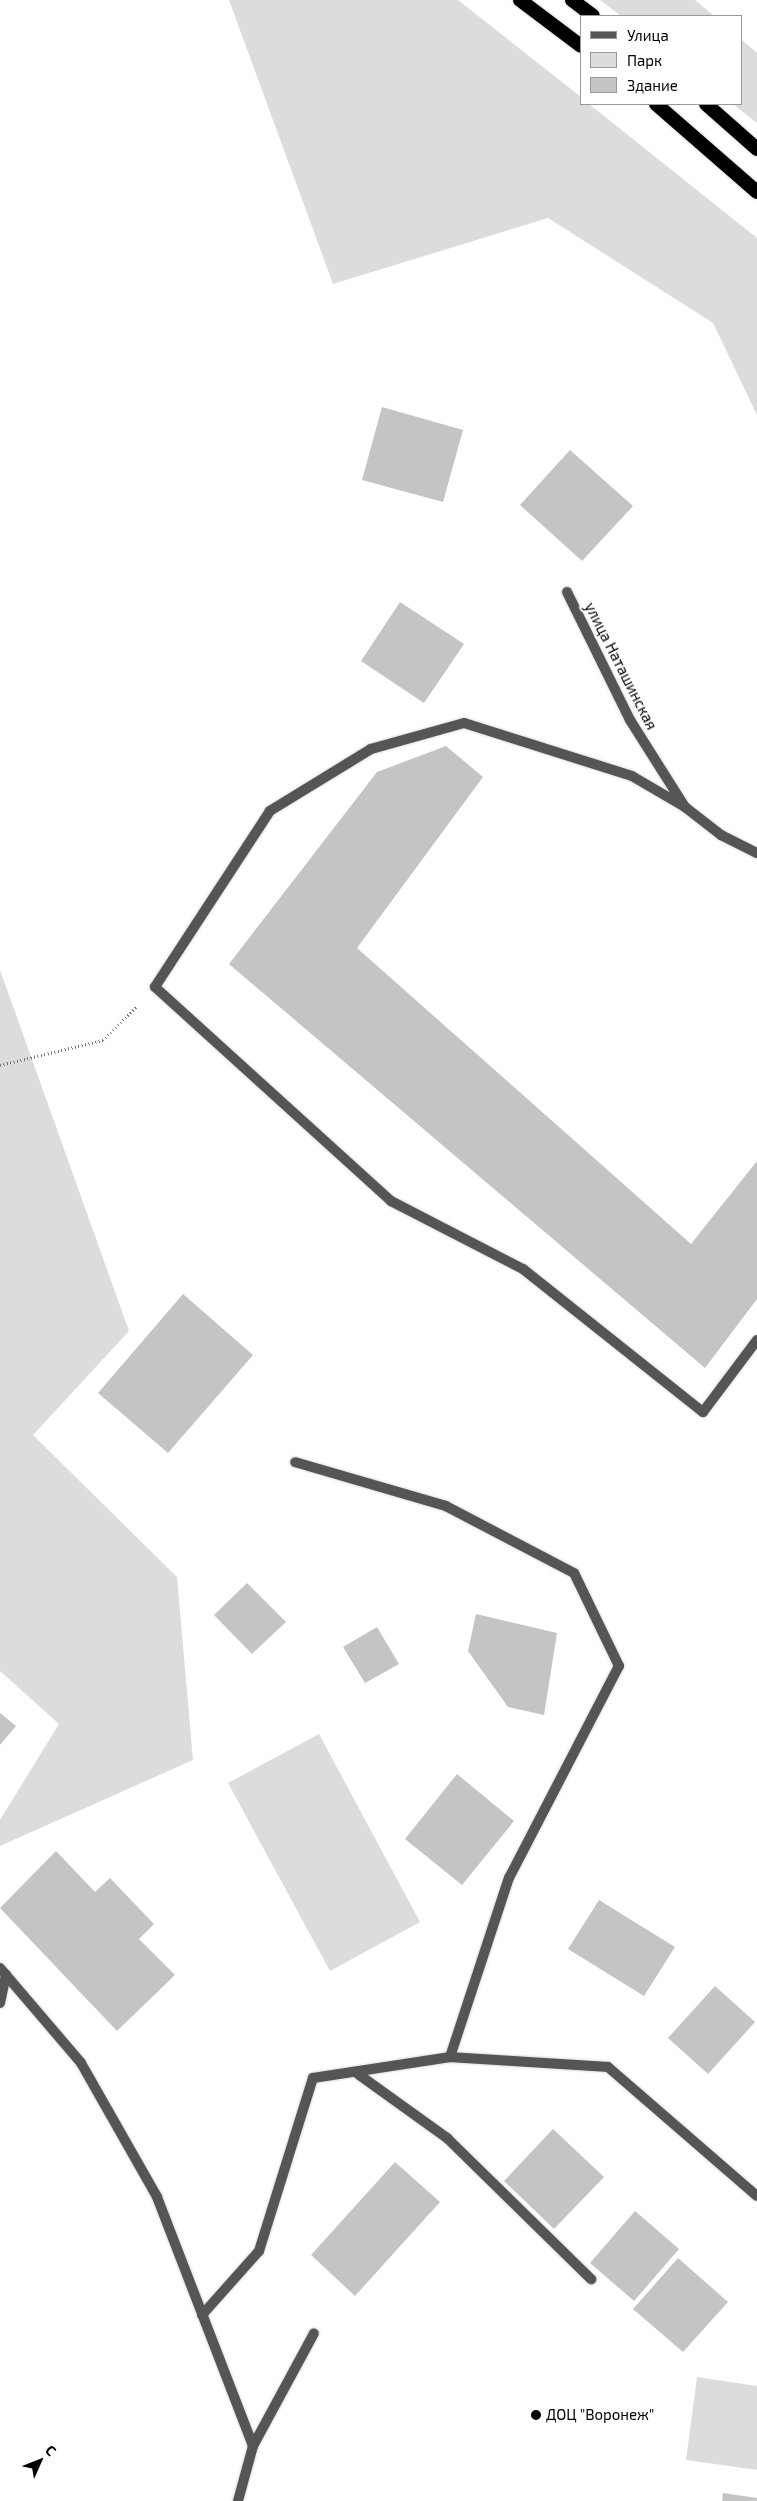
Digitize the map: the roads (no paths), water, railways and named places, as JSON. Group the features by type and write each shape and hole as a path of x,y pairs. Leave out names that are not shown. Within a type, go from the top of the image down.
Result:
{"highway":[{"path":"520,0 580,45"},
{"path":"572,0 592,15"},
{"path":"657,105 757,192"},
{"path":"707,105 757,148"}],"street":[{"name":"улица Наташинская","path":"567,592 630,720 685,806 721,835 757,854"},
{"path":"685,806 632,776 464,723 371,749 270,811 155,987 391,1201 523,1269 703,1412 757,1340"},
{"path":"295,1462 446,1506 574,1573 619,1666 509,1878 450,2057"},
{"path":"0,2003 3,1972"},
{"path":"3,1972 81,2063 157,2197 253,2446"},
{"path":"202,2315 259,2251 313,2078 358,2074 450,2057 608,2067 757,2196"},
{"path":"358,2074 447,2138 591,2279"},
{"path":"238,2501 253,2446 314,2333"}],"place":[{"name":"ДОЦ \"Воронеж\"","path":"536,2415"}]}
